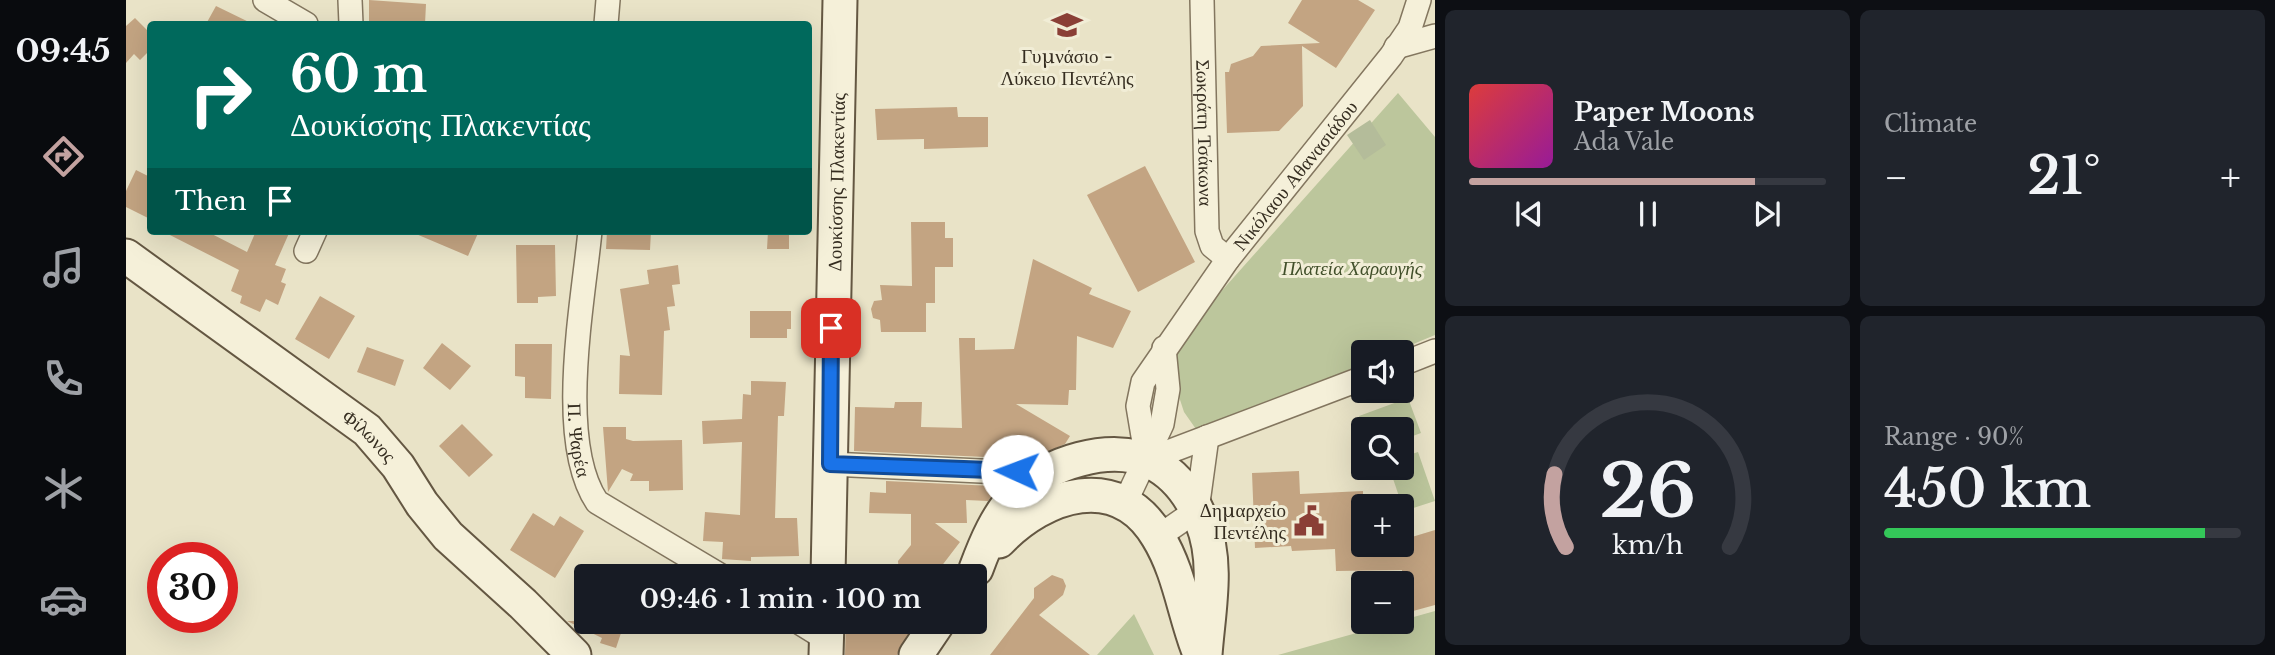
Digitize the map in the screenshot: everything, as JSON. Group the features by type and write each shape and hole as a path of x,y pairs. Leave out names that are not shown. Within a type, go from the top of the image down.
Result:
{"main road":[{"name":"Δουκίσσης Πλακεντίας","path":"828,564 840,0"},
{"name":"Φίλωνος","path":"126,256 367,430 398,466 448,537 523,604 574,655"},
{"path":"978,564 999,517 1019,493 1044,474 1087,458 1105,456 1147,460 1178,482 1197,510 1210,547 1203,655"},
{"path":"981,564 1002,539 1048,503 1070,497 1093,496 1124,505 1145,520 1158,537 1176,578 1203,655"},
{"path":"916,655 930,634"}],"street":[{"path":"265,0 301,21"},
{"path":"350,0 351,21"},
{"path":"606,21 608,0"},
{"name":"Σωκράτη Τσάκωνα","path":"1202,0 1207,231 1212,246 1227,259"},
{"name":"Νικόλαου Αθανασιάδου","path":"1147,460 1138,406 1143,382 1227,259 1410,28 1419,0"},
{"path":"1396,47 1435,36"},
{"name":"Π. Ψαρέα","path":"590,235 575,401 578,447 586,484 597,502 701,564"},
{"path":"1414,359 1435,351"},
{"path":"1124,505 1147,460 1351,383"},
{"path":"1158,537 1197,510 1207,437"},
{"path":"830,464 1044,474"}],"green space":[{"name":"Πλατεία Χαραυγής","path":"1398,93 1435,137 1435,335 1414,344 1414,340 1351,340 1351,369 1198,432 1184,412 1167,360 1218,295"},
{"path":"1370,120 1386,145 1364,160 1347,135"},
{"path":"1394,403 1410,403 1421,433 1414,436 1414,417 1359,416"},
{"path":"1418,452 1435,501 1414,508 1414,494 1398,494 1393,480 1414,480 1414,453"},
{"path":"1435,611 1435,655 1278,655 1353,634 1414,634 1414,617"},
{"path":"1134,614 1154,655 1097,655"}],"building":[{"path":"369,0 426,4 425,21 369,21"},
{"path":"1302,0 1358,0 1375,10 1336,68 1302,46 1303,106 1279,131 1227,133 1225,72 1229,72 1231,64 1253,56 1261,46 1320,43 1288,23"},
{"path":"216,6 247,21 208,21"},
{"path":"135,18 147,30 147,53 140,60 134,54 126,63 126,26"},
{"path":"957,107 958,117 988,117 988,147 924,149 924,139 877,140 875,109"},
{"path":"1145,166 1195,262 1138,292 1087,195"},
{"path":"136,170 147,176 147,218 126,207 126,191"},
{"path":"911,222 945,222 945,238 953,238 953,267 935,267 935,303 926,303 926,332 881,332 880,320 873,318 871,309 874,301 882,300 880,285 912,286"},
{"path":"170,235 214,235 247,252 254,235 288,235 275,265 286,269 281,282 286,284 278,305 266,299 260,312 240,303 242,296 231,291 239,270"},
{"path":"418,235 477,235 468,256"},
{"path":"607,235 651,235 650,250 606,249"},
{"path":"768,235 789,235 789,249 767,249"},
{"path":"516,245 555,245 556,296 538,297 538,303 517,303"},
{"path":"1033,259 1092,288 1089,294 1131,311 1113,348 1077,336 1076,390 1069,390 1068,405 1016,404 1070,436 1065,444 1031,459 854,451 855,407 894,408 895,402 922,402 921,427 962,428 959,338 975,338 975,350 1014,349"},
{"path":"678,265 680,284 672,285 675,306 667,307 670,330 664,331 662,395 619,394 620,355 630,356 620,289 649,284 647,270"},
{"path":"320,296 355,316 329,359 295,339"},
{"path":"750,311 791,311 791,329 787,329 787,338 750,338"},
{"path":"442,343 471,366 450,390 423,368"},
{"path":"515,344 552,344 551,399 525,398 525,377 515,376"},
{"path":"367,347 404,360 395,386 357,372"},
{"path":"751,381 786,382 784,416 778,416 775,518 797,518 799,556 751,557 751,561 722,559 723,542 703,541 705,512 740,515 742,442 703,444 702,421 742,419 743,394 751,395"},
{"path":"462,424 493,455 469,477 439,446"},
{"path":"603,427 626,427 626,439 633,441 682,440 683,490 649,491 649,481 630,481 633,474 622,469 608,492"},
{"name":"Δημαρχείο Πεντέλης","path":"1299,471 1300,494 1363,491 1363,494 1351,494 1351,557 1414,557 1414,536 1435,530 1435,605 1414,611 1414,571 1336,571 1335,549 1292,551 1291,546 1255,548 1252,473"},
{"path":"886,481 993,486 993,494 988,501 966,500 967,523 935,523 960,542 943,564 898,564 911,545 911,514 869,513 870,492 886,493"},
{"path":"533,513 554,526 560,516 584,531 555,578 510,550"},
{"path":"1052,575 1063,579 1066,586 1063,595 1039,615 1090,655 990,655 1034,598 1034,588"},
{"path":"594,634 621,634 616,648 600,643 602,638"},
{"path":"846,634 908,634 897,655 845,655"}],"place":[{"name":"Γυμνάσιο - Λύκειο Πεντέλης","path":"1067,25"},
{"name":"Δημαρχείο Πεντέλης","path":"1309,521"}],"route":[{"path":"831,328 830,464 1017,471"}]}
